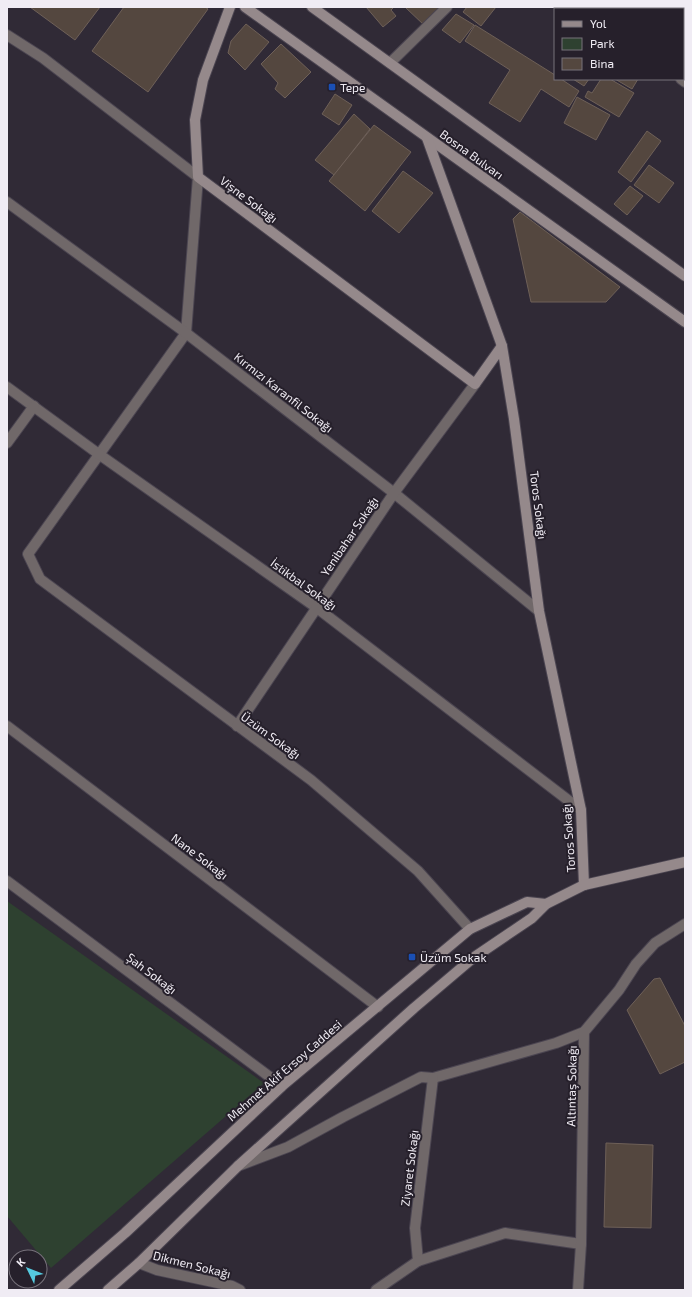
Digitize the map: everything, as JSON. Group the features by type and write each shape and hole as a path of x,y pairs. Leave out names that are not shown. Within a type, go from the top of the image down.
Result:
{"main road":[{"path":"198,177 195,120 203,80 230,7"},
{"name":"Bosna Bulvarı","path":"245,7 685,322"},
{"name":"Bosna Bulvarı","path":"312,7 685,276"},
{"name":"Toros Sokağı","path":"427,138 502,346 514,419 539,611 581,810 584,885"},
{"name":"Vişne Sokağı","path":"198,177 475,384"},
{"path":"475,384 502,346"},
{"path":"108,1290 139,1263 238,1166 473,958 532,918 546,904 584,885 685,862"},
{"name":"Mehmet Akif Ersoy Caddesi","path":"59,1290 125,1233 282,1086 470,929 527,902 546,904"}],"street":[{"path":"390,63 447,7"},
{"name":"Vişne Sokağı","path":"7,35 43,58 198,177"},
{"path":"100,455 186,333 198,177"},
{"name":"Kırmızı Karanfil Sokağı","path":"7,202 186,333 394,493 539,611"},
{"name":"Yenibahar Sokağı","path":"238,726 394,493 475,384"},
{"name":"İstikbal Sokağı","path":"7,387 100,455 317,608 581,810"},
{"path":"7,443 34,406"},
{"name":"Üzüm Sokağı","path":"100,455 28,554 40,579 311,780 418,871 470,929"},
{"name":"Nane Sokağı","path":"7,726 378,1007"},
{"name":"Şah Sokağı","path":"7,881 282,1086"},
{"name":"Altıntaş Sokağı","path":"578,1290 581,1244 584,1032 619,990 636,964 655,943 685,924"},
{"path":"238,1166 288,1147 343,1116 421,1077 433,1078 556,1043 584,1032"},
{"name":"Ziyaret Sokağı","path":"418,1261 415,1228 433,1078"},
{"path":"376,1290 418,1261 505,1233 581,1244"},
{"name":"Dikmen Sokağı","path":"139,1263 157,1270 232,1286 240,1290"},
{"path":"198,1279 198,1290"}],"green space":[{"path":"7,901 264,1083 51,1268 48,1264 48,1249 35,1249 7,1216"}],"building":[{"path":"30,7 100,7 75,40"},
{"path":"124,7 205,7 208,9 148,92 92,51"},
{"path":"366,7 394,7 391,10 396,16 383,27"},
{"path":"405,7 444,7 425,26"},
{"path":"467,7 496,7 481,26 463,12"},
{"path":"456,14 474,25 460,43 442,30"},
{"path":"246,24 269,42 245,70 228,53 231,41"},
{"path":"475,25 554,74 554,80 562,80 579,91 569,107 541,89 520,122 489,103 510,70 465,41"},
{"path":"281,44 311,72 285,98 275,89 278,83 261,64"},
{"path":"575,80 588,80 584,86"},
{"path":"600,80 612,80 634,93 619,117 585,97 588,91 592,93"},
{"path":"617,80 637,80 632,89"},
{"path":"335,94 352,105 339,125 322,114"},
{"path":"577,97 610,115 596,140 564,123"},
{"path":"354,114 370,129 334,175 315,160"},
{"path":"374,125 411,152 365,211 329,181"},
{"path":"647,131 661,141 631,182 618,172"},
{"path":"649,165 674,183 659,203 634,185"},
{"path":"403,171 433,193 399,233 372,211"},
{"path":"630,186 643,196 627,215 614,204"},
{"path":"520,212 620,287 606,302 531,302 513,219"},
{"path":"660,978 685,1026 685,1062 660,1074 627,1010 654,979"},
{"path":"606,1143 653,1145 651,1228 604,1227"}],"place":[{"name":"Tepe","path":"332,87"},
{"name":"Üzüm Sokak","path":"412,957"}]}
